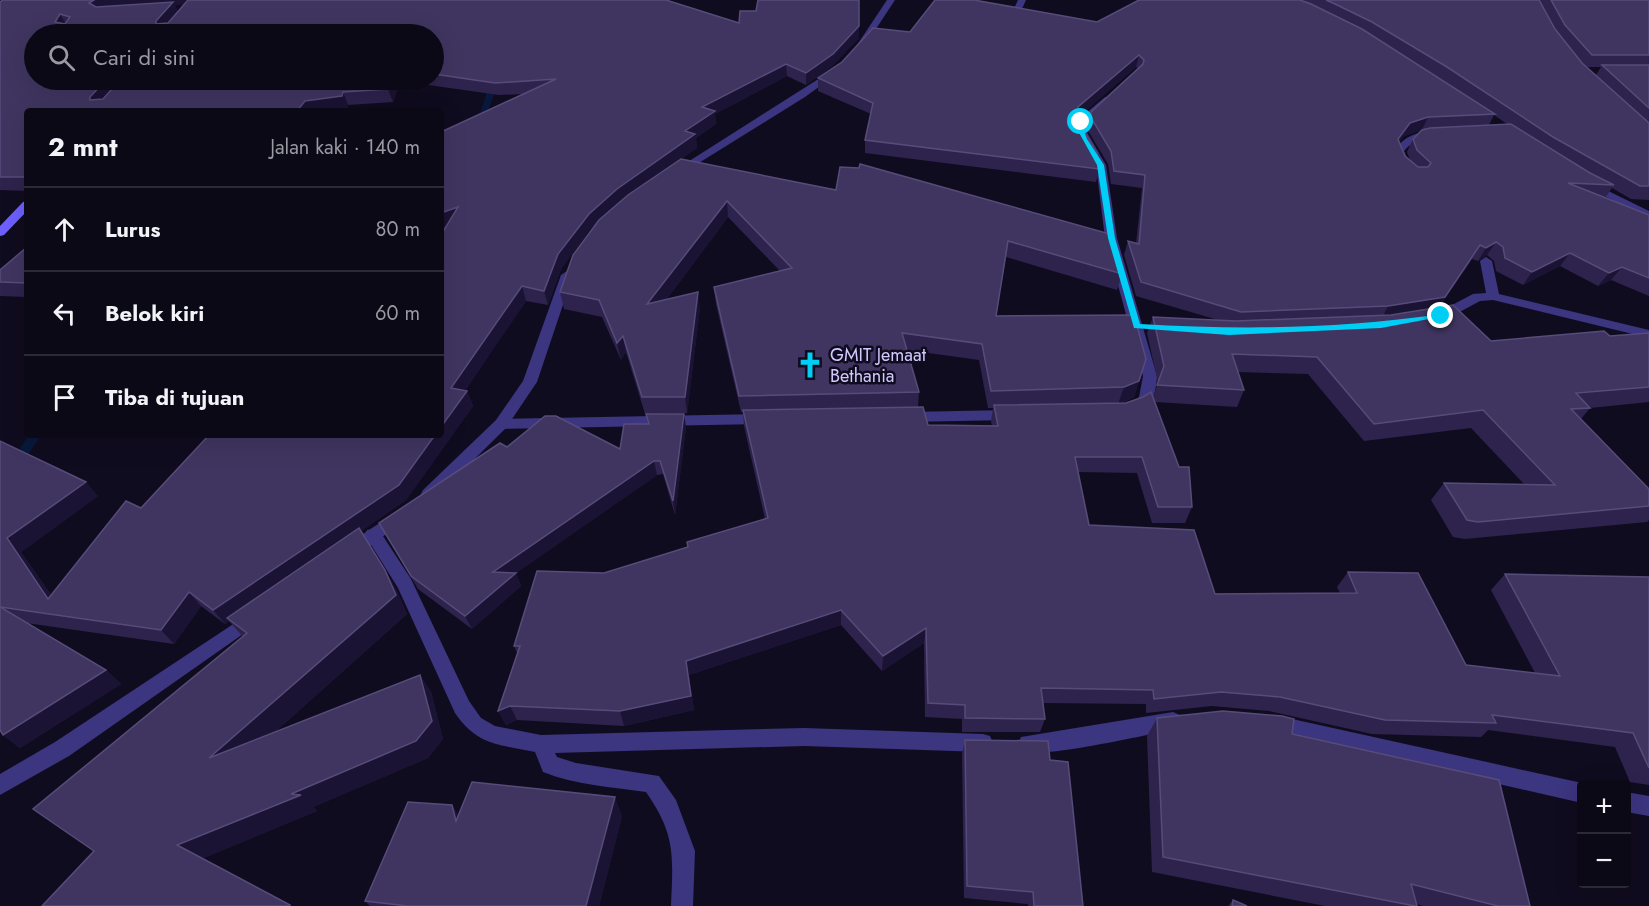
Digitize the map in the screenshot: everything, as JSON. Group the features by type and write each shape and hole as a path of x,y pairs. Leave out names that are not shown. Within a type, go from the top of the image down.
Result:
{"main road":[{"path":"0,233 24,207"}],"street":[{"path":"669,177 721,142 802,95 848,60 891,0"},
{"path":"1016,14 1022,0"},
{"path":"1112,93 1081,122 1080,129 1101,165 1111,238 1142,327 1150,376 1149,393 1142,404 1128,411 1119,412"},
{"path":"1417,176 1404,165 1399,152 1404,144 1422,135 1448,134"},
{"path":"1581,180 1649,215"},
{"path":"1486,261 1493,296"},
{"path":"334,562 412,507 501,424 530,382 569,270 574,263"},
{"path":"1431,318 1441,316 1477,297 1493,296 1649,334"},
{"path":"890,417 1019,415"},
{"path":"501,424 772,419"},
{"path":"373,535 405,584 462,707 474,724 492,734 541,744 804,737 1005,744 1051,742 1193,719"},
{"path":"0,785 62,749 266,609"},
{"path":"1258,721 1577,792"},
{"path":"541,744 550,765 576,773 652,783 669,807 684,851 682,906"},
{"path":"1631,803 1649,806"}],"building":[{"path":"3,0 94,0 89,3 96,7 173,2 156,21 156,24 65,24 24,24 24,90 97,90 90,100 103,99 111,90 373,90 343,92 342,96 305,101 299,108 24,108 24,177 0,177 0,2","holes":["60,14 70,17 65,24 55,22"]},
{"path":"188,0 666,0 739,23 740,11 756,11 758,0 859,0 859,26 833,54 806,73 786,64 702,107 715,111 685,131 695,134 617,189 589,214 558,254 544,291 522,286 451,388 467,391 444,423 444,230 458,207 444,212 444,131 556,79 495,83 444,75 444,24 156,24 168,23"},
{"path":"935,0 974,0 1097,22 1139,0 1300,0 1311,4 1362,29 1495,114 1428,117 1410,123 1398,139 1405,156 1418,167 1428,167 1431,163 1417,150 1413,139 1422,130 1511,124 1590,173 1614,185 1568,183 1649,215 1649,278 1622,267 1609,273 1570,253 1532,272 1505,258 1503,247 1496,242 1486,248 1480,245 1445,297 1388,306 1241,312 1141,282 1128,241 1139,244 1145,175 1114,171 1111,151 1090,116 1091,112 1143,64 1144,60 1139,55 1078,107 1076,118 1097,153 1099,169 865,140 873,103 818,78 842,62 873,28 910,32"},
{"path":"1326,0 1539,0 1555,29 1582,63 1649,123 1649,186 1640,186 1553,137 1447,67 1372,22"},
{"path":"1551,0 1649,0 1649,55 1592,55 1565,25"},
{"path":"1602,65 1649,65 1649,108"},
{"path":"681,159 836,190 840,167 859,168 860,164 1110,234 1122,274 1008,241 996,316 1134,315 1146,359 1139,381 1124,387 991,391 982,344 902,333 919,392 739,396 714,287 792,268 727,201 647,304 698,292 685,397 642,397 623,336 617,343 599,300 560,292 573,255 599,220 628,195"},
{"path":"24,250 24,283 0,282 0,270"},
{"path":"1453,305 1491,341 1604,331 1610,336 1649,333 1649,387 1576,393 1590,408 1571,409 1649,489 1649,506 1478,522 1467,520 1444,483 1555,485 1483,410 1374,424 1317,357 1232,354 1244,390 1157,385 1164,366 1153,317 1236,321 1391,315"},
{"path":"1151,392 1179,467 1189,467 1192,507 1158,507 1142,457 1075,457 1089,525 1194,530 1215,594 1357,593 1348,572 1418,573 1466,665 1560,676 1505,574 1649,577 1649,768 1633,733 1492,715 1496,723 1385,720 1280,697 1221,692 1154,699 1153,690 1041,688 1045,719 965,718 965,705 928,703 926,628 883,656 841,610 686,661 691,696 620,711 510,706 498,711 520,646 514,646 537,571 604,573 688,547 687,542 768,518 743,410 923,407 928,425 998,426 994,405 1126,403"},
{"path":"646,414 684,414 673,501 660,461 654,461 493,572 516,573 465,616 411,576 379,523 500,443 507,447 545,416 556,416 620,449 624,424 649,424"},
{"path":"206,438 433,438 399,485 213,610 189,592 161,630 0,607 0,441 86,482 7,538 48,599 126,501 141,508"},
{"path":"359,528 385,570 396,595 209,758 420,675 432,721 416,741 291,794 301,795 177,845 290,905 42,906 94,851 33,809 247,633 227,618"},
{"path":"0,607 106,670 3,735 0,730"},
{"path":"1223,711 1294,719 1292,734 1499,780 1530,906 1498,906 1411,884 1417,906 1415,906 1163,857 1157,718"},
{"path":"965,740 1048,741 1050,760 1068,762 1083,906 1034,906 1033,892 967,886"},
{"path":"472,782 615,797 586,906 408,906 365,901 408,802 452,805 456,821"},
{"path":"1233,900 1247,906 1232,906"}],"waterway":[{"path":"474,122 482,118 491,92 499,82"},
{"path":"0,478 11,471 33,438"}],"place":[{"name":"GMIT Jemaat Bethania","path":"810,365"}],"route":[{"path":"1081,122 1080,129 1084,139 1101,165 1111,238 1137,327 1229,332 1381,326 1441,316"}]}
